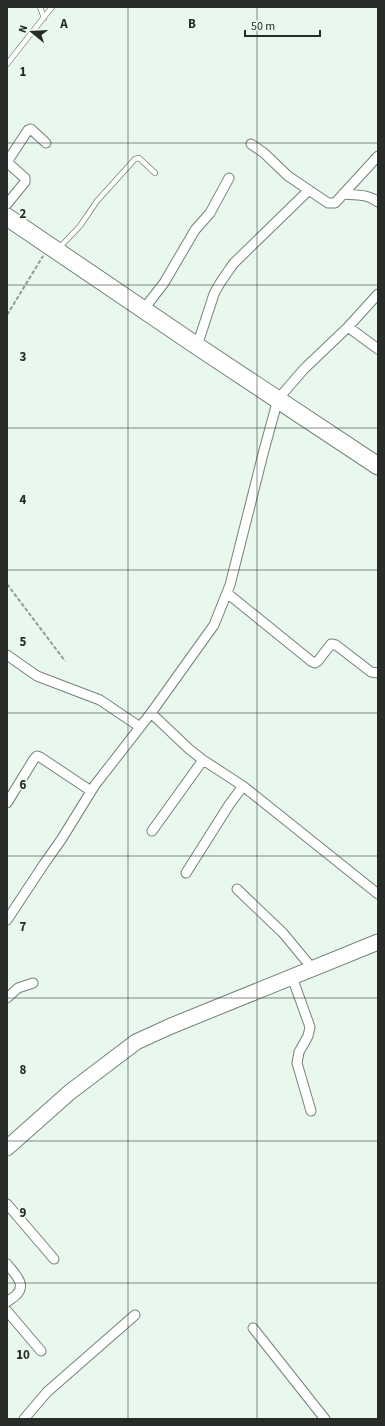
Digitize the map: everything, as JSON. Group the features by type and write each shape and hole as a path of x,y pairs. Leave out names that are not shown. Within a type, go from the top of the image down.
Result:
{"highway":[{"path":"7,217 196,346 378,466"}],"main road":[{"path":"7,1148 70,1092 136,1042 171,1026 378,942"}],"street":[{"path":"7,204 25,182 25,178 9,164 8,159 28,130 31,129 34,131 46,143"},
{"path":"251,144 264,153 288,176 328,203 332,204 335,203 378,156"},
{"path":"143,310 164,283 195,230 210,213 229,178"},
{"path":"196,346 214,294 234,263 309,190"},
{"path":"343,194 366,196 373,198 378,202"},
{"path":"7,920 61,840 91,792 151,713 214,625 235,568 262,454 278,399 304,369 348,327 378,294"},
{"path":"348,327 378,349"},
{"path":"227,593 311,661 318,661 331,644 336,645 371,672 378,673"},
{"path":"7,655 37,676 100,700 140,727"},
{"path":"151,713 189,749 243,786 378,894"},
{"path":"7,803 37,756 91,792"},
{"path":"152,831 203,760"},
{"path":"186,872 243,786"},
{"path":"237,890 283,933 312,968"},
{"path":"292,977 310,1026 308,1036 298,1052 297,1063 311,1111"},
{"path":"7,998 18,988 33,983"},
{"path":"7,1204 54,1259"},
{"path":"7,1264 21,1284 18,1294 7,1302"},
{"path":"7,1311 41,1351"},
{"path":"24,1419 47,1392 134,1314"},
{"path":"253,1328 325,1419"}],"lane":[{"path":"40,7 44,18"},
{"path":"7,64 52,7"},
{"path":"53,248 80,226 97,201 135,159 138,158 142,160 155,173"}],"path":[{"path":"7,315 53,248"},
{"path":"7,584 65,661"}]}
